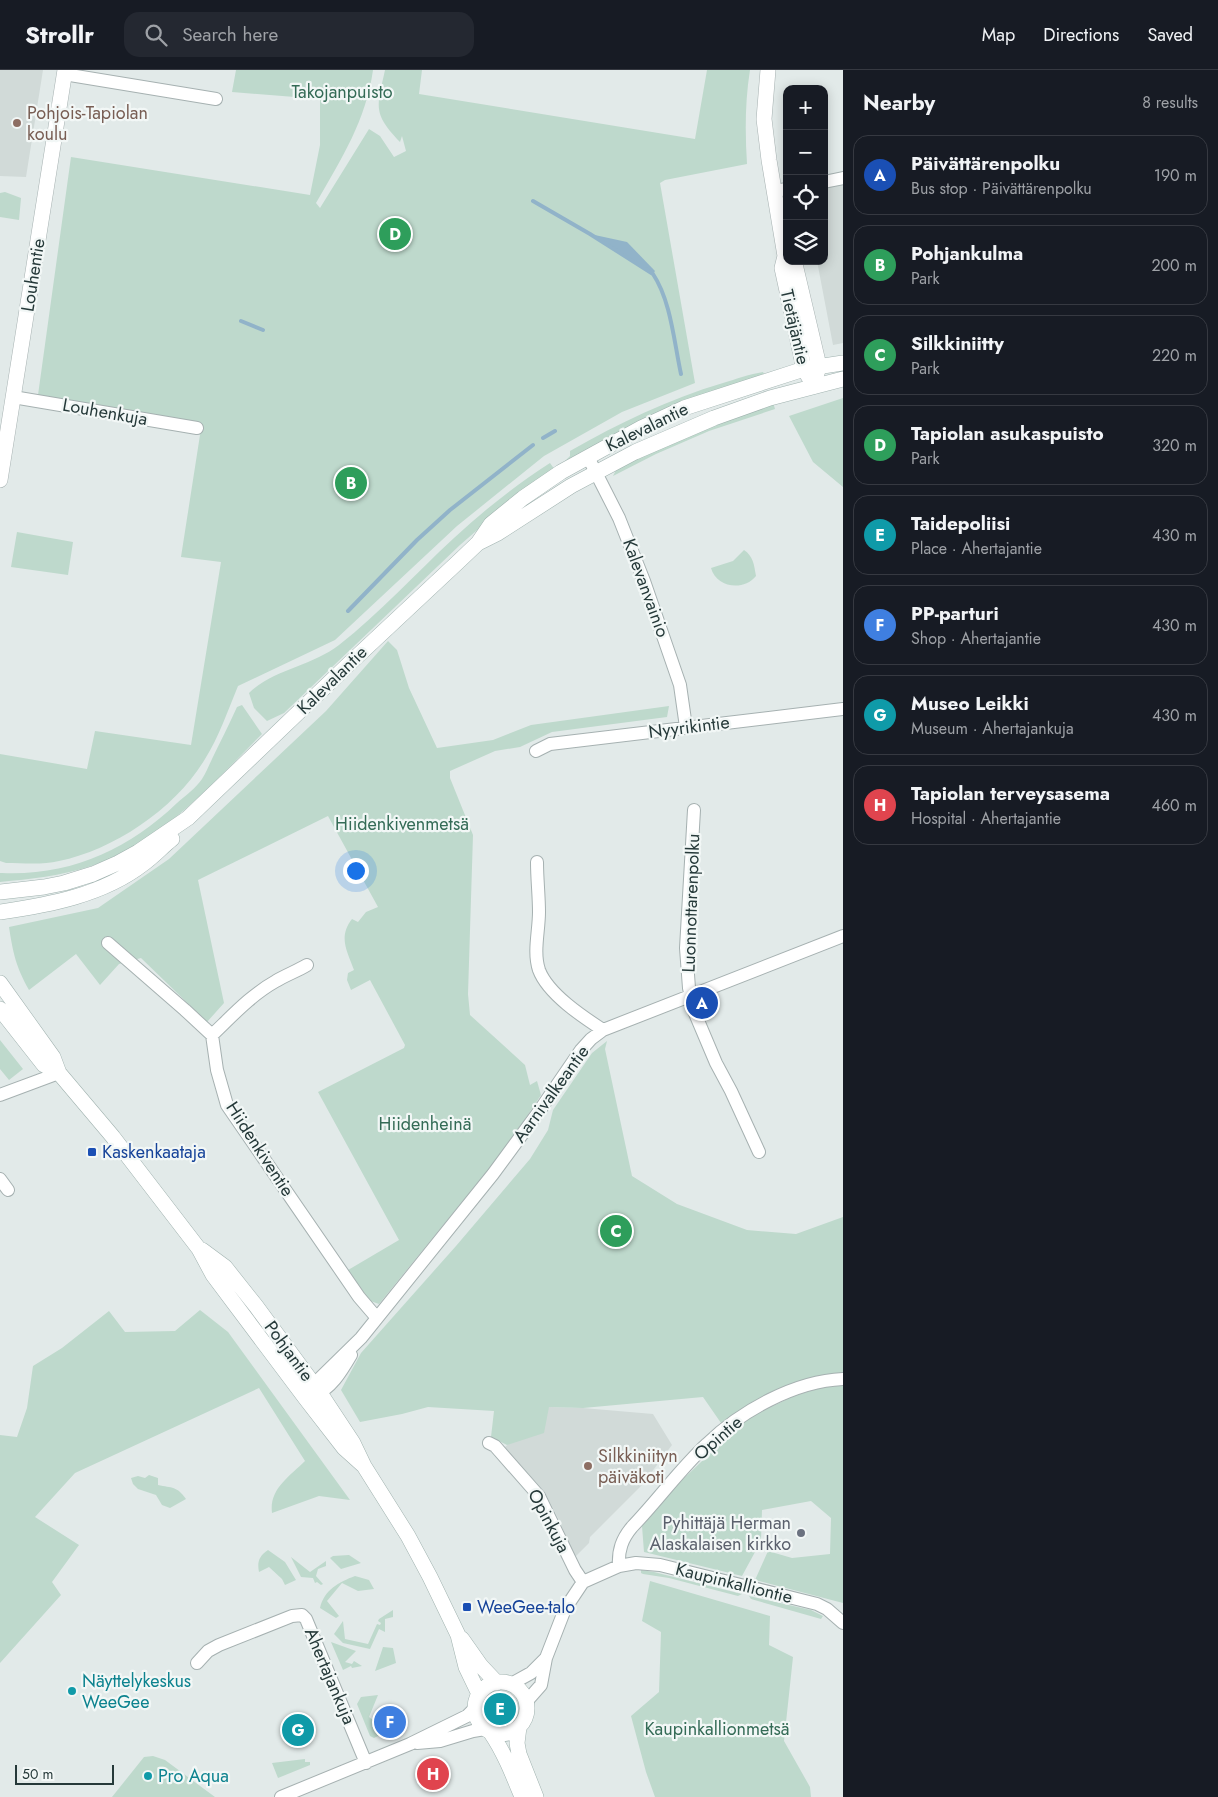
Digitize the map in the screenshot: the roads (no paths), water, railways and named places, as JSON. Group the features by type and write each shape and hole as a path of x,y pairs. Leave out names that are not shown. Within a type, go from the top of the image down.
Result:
{"main road":[{"name":"Tietäjäntie","path":"768,70 764,119 780,190 784,220"},
{"name":"Louhentie","path":"0,480 2,450 13,397 65,72"},
{"name":"Tietäjäntie","path":"784,265 782,268 804,369 814,386"},
{"name":"Tietäjäntie","path":"794,265 819,366 814,386"},
{"name":"Kalevalantie","path":"0,892 44,887 93,874 138,852 188,818 350,662 478,543 492,524 523,498 561,472 641,428 684,408 804,369 843,363"},
{"name":"Kalevalantie","path":"478,543 498,534 532,510 596,472 635,452 714,418 770,398 843,378"},
{"name":"Kalevalantie","path":"0,912 54,902 106,885 143,864 175,836 188,818"},
{"name":"Pohjantie","path":"0,983 53,1057 59,1073 113,1138 199,1249 213,1275 344,1448 364,1466"},
{"name":"Pohjantie","path":"0,1009 44,1065 59,1073"},
{"name":"Pohjantie","path":"199,1249 225,1267 317,1389 408,1536 458,1635 481,1666 504,1684"},
{"name":"Pohjantie","path":"458,1635 476,1701"},
{"path":"522,1797 502,1752 488,1731 478,1722 476,1701 487,1686 504,1684 521,1692 526,1702 526,1715 520,1727 517,1743 519,1754 536,1797"},
{"path":"488,1731 496,1734 509,1734 520,1727"}],"street":[{"path":"65,72 216,99"},
{"path":"828,181 843,178"},
{"name":"Louhenkuja","path":"13,397 198,428"},
{"name":"Kalevanvainio","path":"588,457 628,537 680,685 686,726"},
{"name":"Nyyrikintie","path":"536,751 550,744 686,726 843,709"},
{"name":"Luonnottarenpolku","path":"694,810 686,948 692,1007 759,1152"},
{"path":"537,862 539,912 537,956 540,971 549,986 575,1012 603,1030"},
{"name":"Aarnivalkeantie","path":"306,1399 317,1389 339,1376 361,1338 493,1174 581,1050 603,1030 843,936"},
{"path":"108,943 212,1035 238,1009 259,992 307,965"},
{"name":"Hiidenkiventie","path":"212,1035 217,1070 227,1105 359,1297 377,1318"},
{"path":"0,1095 59,1073"},
{"name":"Opintie","path":"619,1566 620,1547 624,1536 706,1444 743,1415 799,1386 843,1379"},
{"name":"Opinkuja","path":"489,1443 496,1446 539,1496 575,1570 583,1582"},
{"name":"Kaupinkalliontie","path":"619,1566 649,1563 670,1567 817,1604 837,1616 843,1623"},
{"path":"526,1702 541,1686 546,1658 565,1609 583,1582 619,1566"},
{"name":"Ahertajankuja","path":"197,1663 208,1651 219,1645 292,1616 302,1615 306,1619 366,1762"},
{"path":"504,1684 531,1673 546,1658"},
{"path":"281,1797 410,1744 467,1716 476,1701"},
{"path":"410,1744 440,1741 473,1731 488,1731"}],"water":[{"path":"590,234 627,242 655,271 653,274"}],"waterway":[{"path":"533,201 653,274 668,309 681,374"},
{"path":"241,321 263,330"},
{"path":"543,438 555,431"},
{"path":"348,611 417,540 450,510 533,445"}],"place":[{"name":"Pohjois-Tapiolan koulu","path":"17,123"},
{"name":"Tapiolan asukaspuisto","path":"395,234"},
{"name":"Pohjankulma","path":"351,483"},
{"name":"Päivättärenpolku","path":"702,1003"},
{"name":"Kaskenkaataja","path":"92,1152"},
{"name":"Silkkiniitty","path":"616,1231"},
{"name":"Silkkiniityn päiväkoti","path":"588,1466"},
{"name":"Pyhittäjä Herman Alaskalaisen kirkko","path":"801,1533"},
{"name":"WeeGee-talo","path":"467,1607"},
{"name":"Näyttelykeskus WeeGee","path":"72,1691"},
{"name":"Taidepoliisi","path":"500,1709"},
{"name":"PP-parturi","path":"390,1722"},
{"name":"Museo Leikki","path":"298,1730"},
{"name":"Tapiolan terveysasema","path":"433,1774"},
{"name":"Pro Aqua","path":"148,1776"}],"park label":[{"name":"Takojanpuisto","path":"342,92"},
{"name":"Hiidenkivenmetsä","path":"402,824"},
{"name":"Hiidenheinä","path":"425,1124"},
{"name":"Kaupinkallionmetsä","path":"717,1729"}]}
